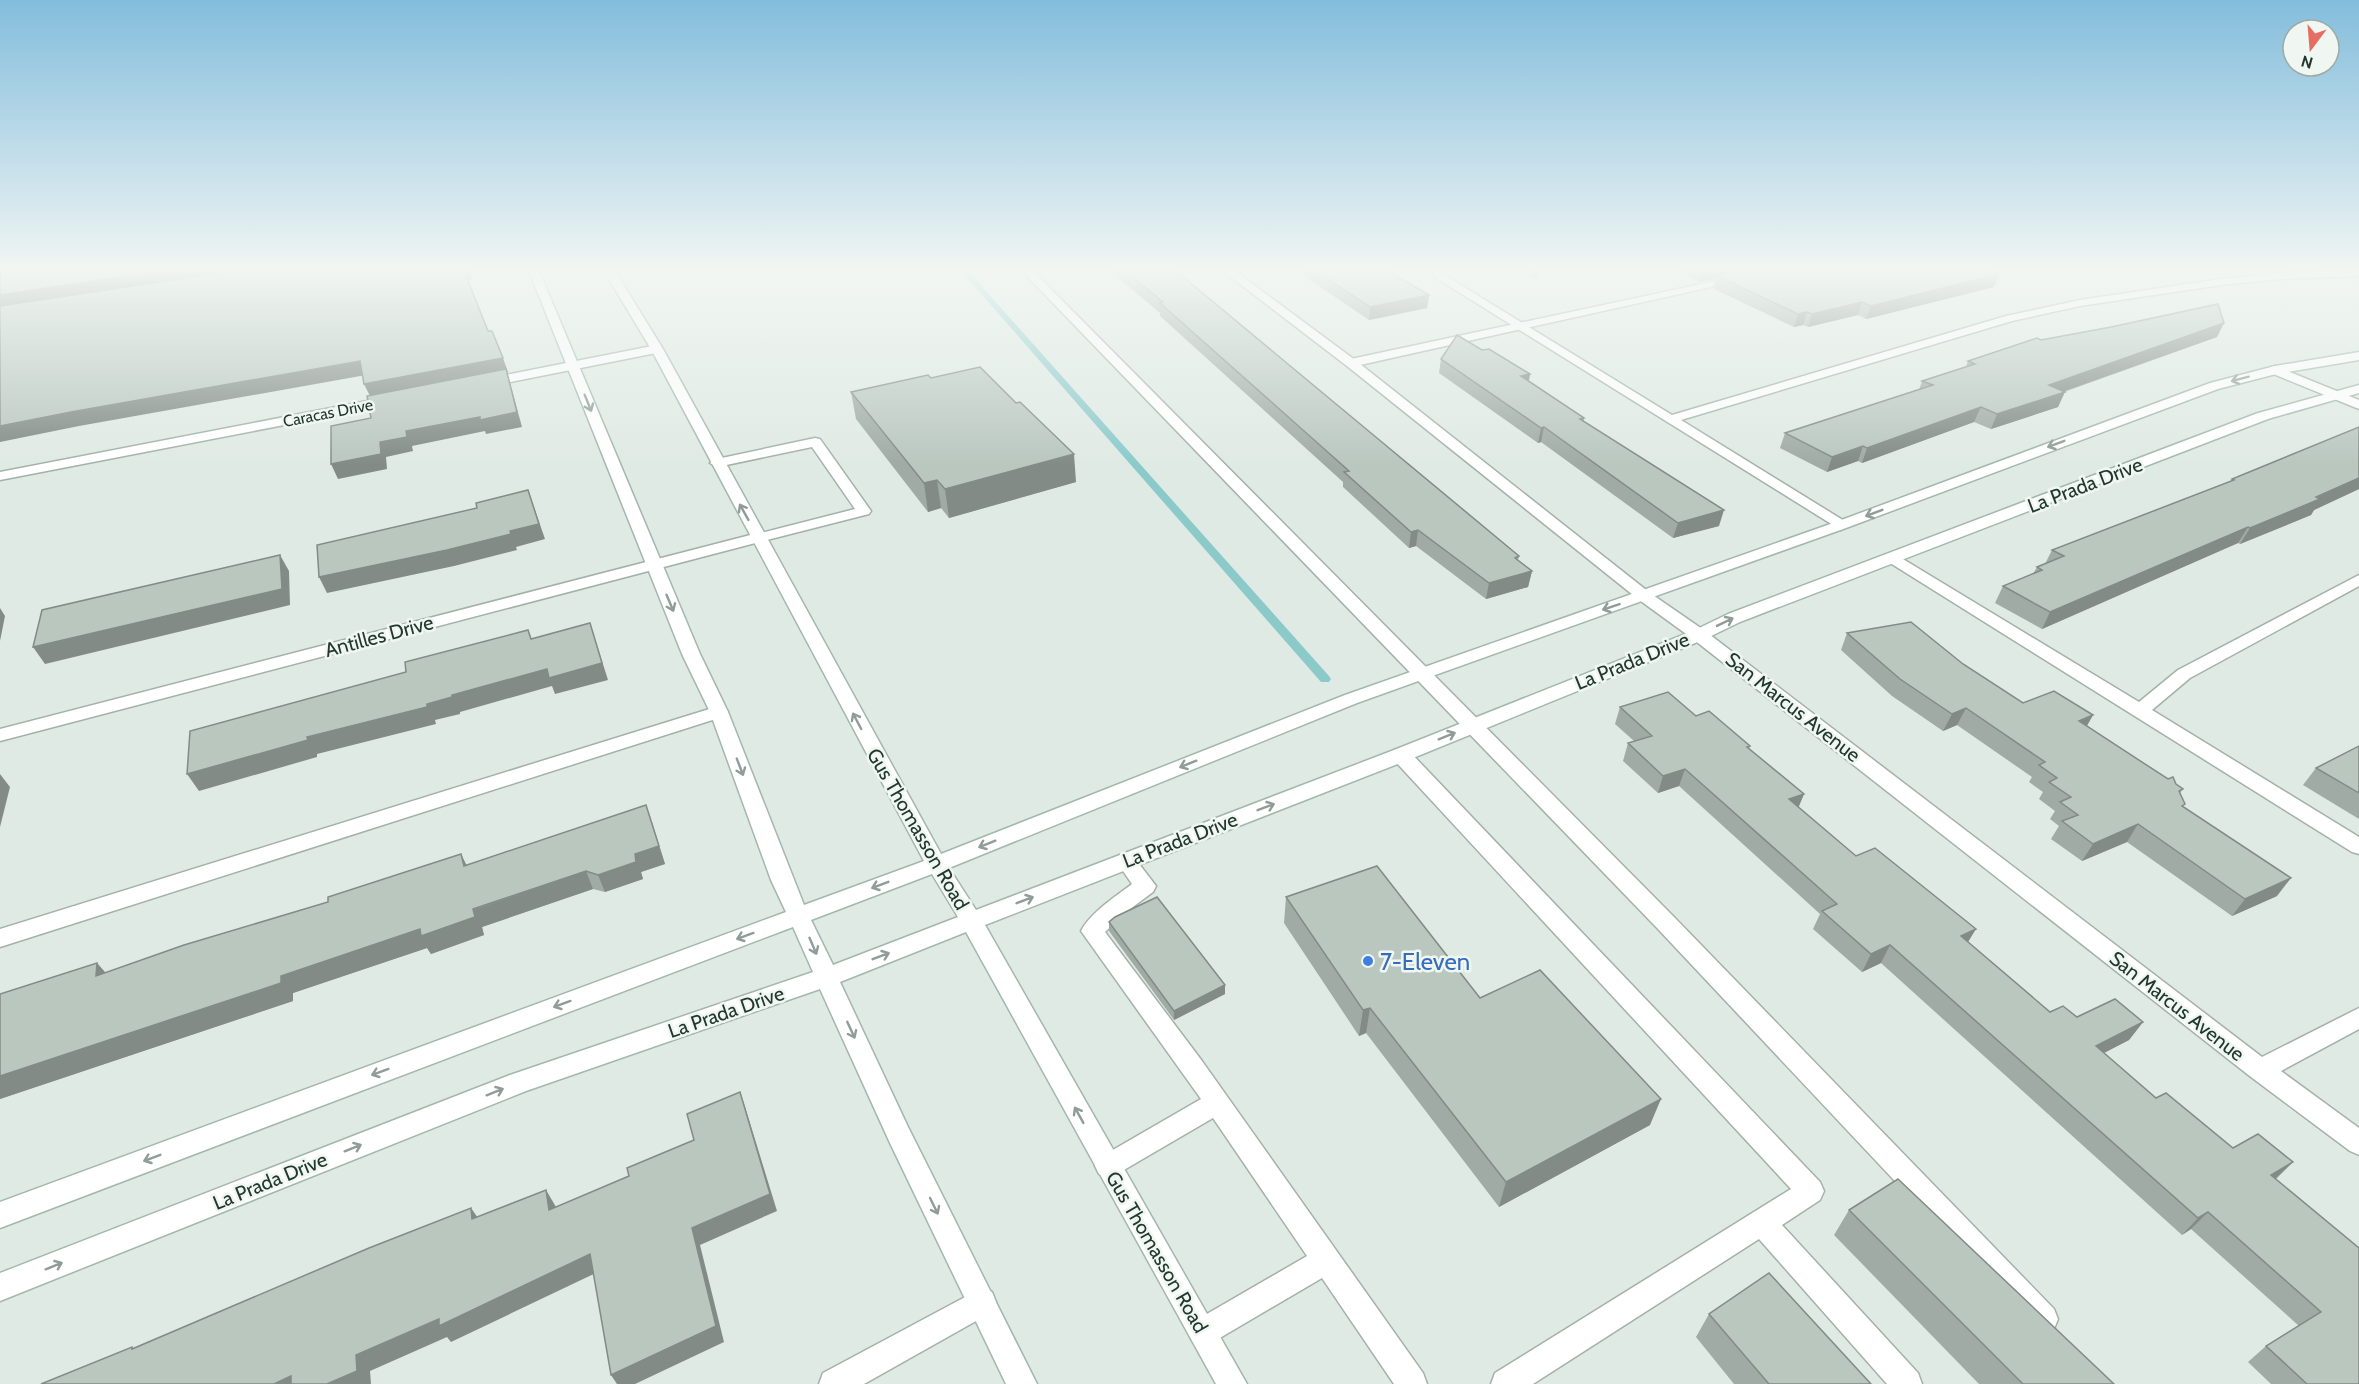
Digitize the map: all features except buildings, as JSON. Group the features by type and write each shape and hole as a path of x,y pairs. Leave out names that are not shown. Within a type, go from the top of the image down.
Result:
{"main road":[{"path":"560,336 691,654 719,712 782,880 899,1135 1022,1384"},
{"name":"Gus Thomasson Road","path":"649,336 935,865 970,921 1232,1384"},
{"path":"1091,336 1424,673 1827,1088 2056,1332"},
{"name":"San Marcus Avenue","path":"1314,336 1644,596 1699,634 2259,1070 2359,1143"},
{"path":"1351,363 1484,336"},
{"path":"1534,336 1840,525"},
{"path":"1671,419 1951,336"},
{"path":"467,386 657,349"},
{"path":"0,1215 935,865 1351,699 1840,525 2214,386 2276,370 2359,356"},
{"path":"2276,370 2359,405"},
{"name":"La Prada Drive","path":"0,1287 519,1083 826,977 1401,755 1734,618 2261,416 2332,394 2359,389"},
{"name":"Caracas Drive","path":"0,476 408,398"},
{"name":"Antilles Drive","path":"0,735 864,511 815,442 717,463"},
{"path":"1893,558 2359,847"},
{"path":"2139,711 2184,674 2359,580"},
{"path":"0,938 719,712"},
{"path":"1401,755 1811,1191 1506,1384"},
{"path":"1126,861 1145,886 1118,906 1092,931 1217,1103 1412,1384"},
{"path":"2259,1070 2359,1018"},
{"path":"1108,1166 1217,1103"},
{"path":"1762,1223 1907,1384"},
{"path":"1203,1332 1326,1260"},
{"path":"834,1384 982,1302"}],"waterway":[{"path":"1021,336 1325,679"}],"place":[{"name":"7-Eleven","path":"1368,961"}]}
